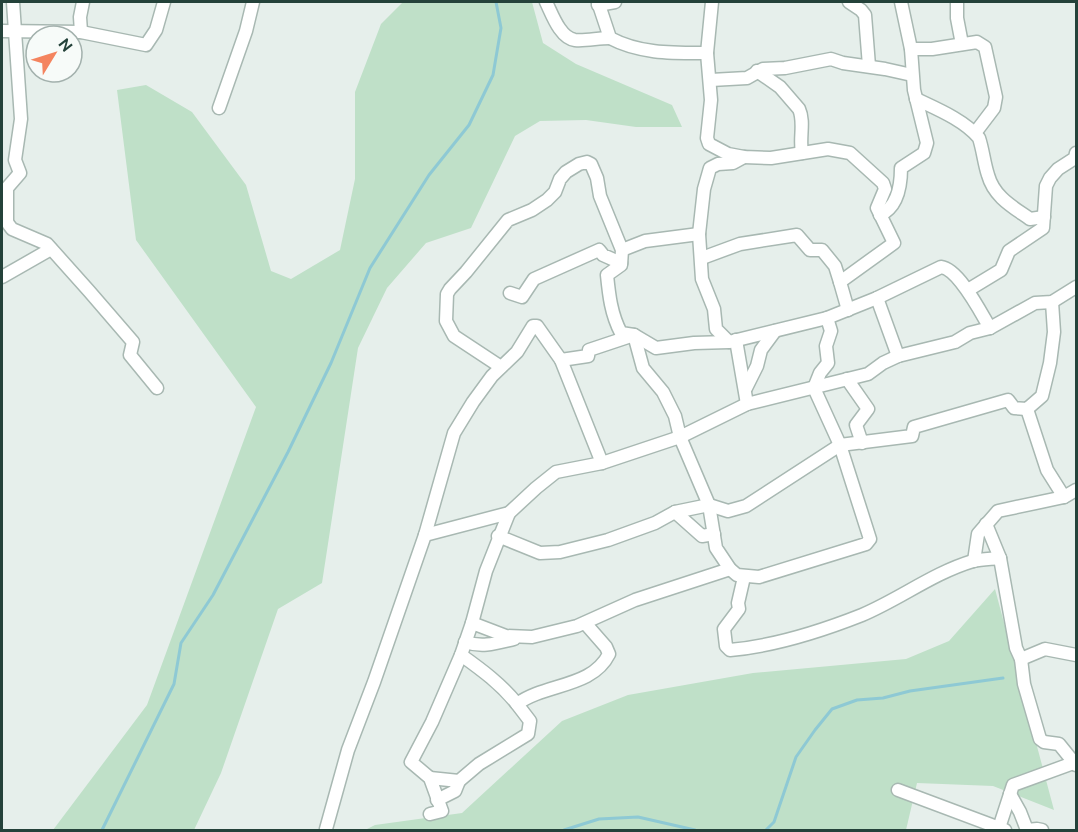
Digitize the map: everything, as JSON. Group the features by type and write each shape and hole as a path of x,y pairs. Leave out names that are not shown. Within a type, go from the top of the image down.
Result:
{"street":[{"path":"13,2 21,119 15,160 20,172 7,188 7,222 12,229 43,241 51,249 133,342 130,356 157,388"},
{"path":"80,24 83,2"},
{"path":"84,33 146,45 156,30 164,2"},
{"path":"219,108 246,31 253,2"},
{"path":"546,2 562,32 569,38 577,40 610,38 630,47 660,53 706,53"},
{"path":"610,38 598,3 615,2"},
{"path":"712,2 706,53 711,80 707,141 728,154 744,157 771,158 828,149 850,153 883,183 885,189 877,208 894,243 840,282"},
{"path":"849,2 865,15 869,66"},
{"path":"880,215 887,211 898,195 902,181 901,168 924,153 927,143 916,99 911,49 901,2"},
{"path":"957,2 957,18 962,44"},
{"path":"2,31 24,30"},
{"path":"911,49 932,49 977,42 985,47 995,87 994,108 975,133"},
{"path":"711,80 747,78 757,71 831,59 912,75"},
{"path":"757,71 780,87 801,112 802,153"},
{"path":"916,99 950,116 975,133 980,138 989,178 995,190 1003,199 1030,219 1044,217"},
{"path":"968,290 1001,270 1009,251 1043,228 1045,193 1050,178 1075,158 1077,153"},
{"path":"744,157 733,163 718,164 710,168 704,189 699,234 702,279 714,309 715,325 720,334 732,341 746,388 747,404"},
{"path":"501,367 454,336 446,321 447,294 508,220 532,210 547,200 555,192 560,179 566,172 587,162 595,169 600,196 621,256 621,265 607,275 615,322 621,333 634,335 656,348 732,341 826,318 877,298 941,267 945,267 968,290 990,328"},
{"path":"510,293 522,297 534,279 599,250 603,255 621,256 645,241 699,234"},
{"path":"702,258 740,244 797,234 810,250 822,250 829,257 840,282 848,310"},
{"path":"2,277 51,249"},
{"path":"430,814 442,811 430,778 411,762 432,722 460,655 498,536 509,513 536,488 556,472 602,463 680,437 747,404 868,374 898,356 955,342 970,333 990,328 1035,303 1052,302 1077,287"},
{"path":"877,298 898,356"},
{"path":"498,536 540,553 560,552 608,540 655,523 675,512 709,505 728,511 746,506 840,445 912,436 914,428 1008,400 1014,408 1027,409 1035,405 1042,396 1050,363 1054,332 1052,302"},
{"path":"675,512 708,535 730,569 744,577 759,577 869,542 870,536 840,445 814,388 820,373 828,363 826,346 831,331 826,318"},
{"path":"326,829 348,750 425,535 454,433 473,402 501,367 517,352 533,326 536,325 561,360 602,463"},
{"path":"746,388 753,376 761,350 775,331"},
{"path":"561,360 588,356 589,350 634,335"},
{"path":"634,335 643,368 663,392 675,416 680,437 709,505 708,535"},
{"path":"847,379 868,409 856,425 862,444"},
{"path":"1027,409 1047,470 1064,497"},
{"path":"974,561 977,536 998,511 1064,497 1077,490"},
{"path":"425,535 509,513"},
{"path":"898,790 1002,829 1011,788 1015,784 1076,763 1059,744 1044,742 1040,739 1024,684 1021,659 1016,648 1000,558 986,524"},
{"path":"744,577 738,603 739,609 724,629 726,646 729,650 758,648 785,642 862,615 926,581 974,561 1000,558"},
{"path":"465,642 477,646 492,645 548,633 585,622 635,600 730,569"},
{"path":"517,704 590,675 604,664 609,654 606,647 585,622"},
{"path":"472,623 506,636 521,637"},
{"path":"1021,659 1045,649 1077,655"},
{"path":"437,800 455,791 459,781 479,764 528,734 530,721 505,689 486,672 460,655"},
{"path":"430,778 459,781"},
{"path":"1010,794 1027,830 1037,828 1042,831"}],"green space":[{"path":"403,2 532,2 543,43 576,64 672,105 682,127 636,127 586,120 540,121 515,136 471,228 426,243 387,288 358,348 322,583 278,609 221,773 194,830 53,830 147,705 256,407 136,240 117,90 146,85 192,112 246,185 271,271 291,279 340,250 355,179 355,92 381,24"},
{"path":"995,589 1054,810 993,786 917,783 906,830 365,830 375,825 462,813 562,721 628,695 753,673 906,659 949,641"}],"waterway":[{"path":"102,830 174,684 181,643 213,595 288,452 331,363 370,268 429,175 469,125 493,75 501,28 496,2"},
{"path":"766,830 774,822 796,757 832,709 857,700 883,698 910,691 1003,678"},
{"path":"564,830 599,819 638,817 695,830"}]}
